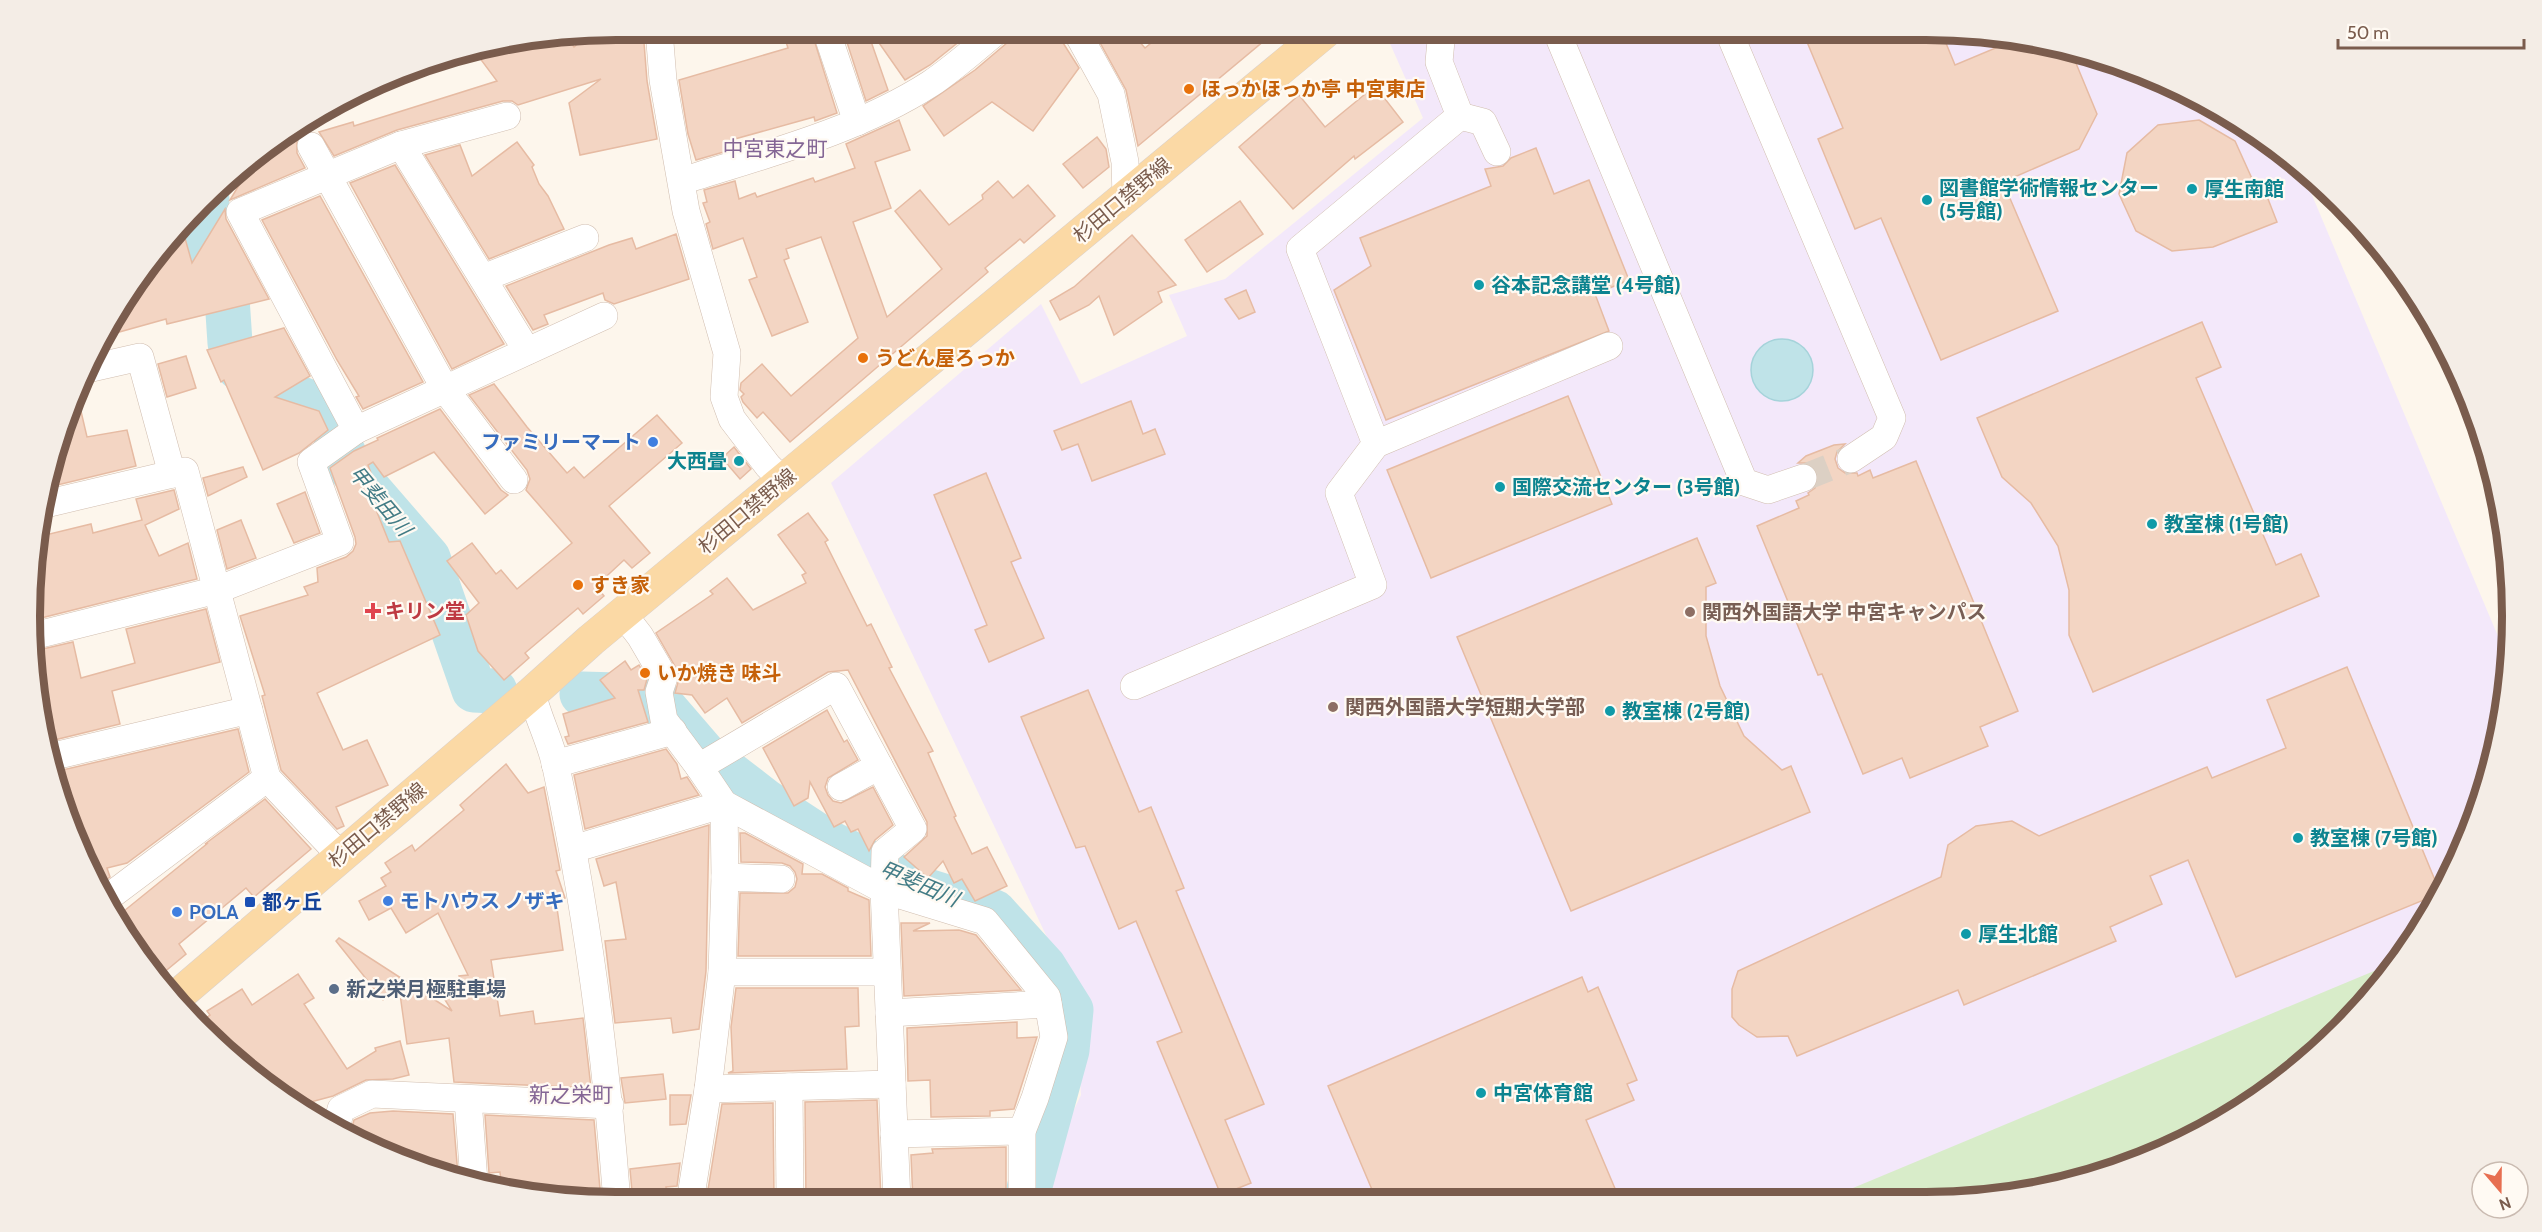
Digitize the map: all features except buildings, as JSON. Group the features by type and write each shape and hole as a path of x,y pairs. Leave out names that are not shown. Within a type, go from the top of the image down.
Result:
{"main road":[{"name":"杉田口禁野線","path":"181,993 623,614 1315,40"}],"street":[{"path":"660,40 663,80 686,211 727,353 724,397 732,419 768,466 783,481"},
{"path":"829,40 857,122"},
{"path":"682,181 822,136 857,122 930,84 986,40"},
{"path":"1083,40 1111,94 1125,162 1126,197"},
{"path":"1441,40 1439,62 1460,116"},
{"path":"1560,40 1744,483 1768,490 1803,478"},
{"path":"1732,40 1892,418 1884,437 1851,459"},
{"path":"347,437 240,212 401,145 507,116"},
{"path":"1460,116 1483,122 1497,152"},
{"path":"1376,444 1300,249 1460,116"},
{"path":"401,145 527,351"},
{"path":"311,146 445,389 514,480"},
{"path":"483,278 585,238"},
{"path":"41,634 217,590 340,542 311,462 347,437 604,316"},
{"path":"1134,686 1373,585 1339,493 1376,444 1609,346"},
{"path":"97,367 140,357 172,474"},
{"path":"52,502 185,471 267,778 340,855"},
{"path":"623,614 664,676 659,692 668,725 706,763 724,804 725,877 722,972 708,1089 692,1192"},
{"path":"706,763 836,686 913,829 885,852 884,887 897,1192"},
{"path":"532,693 538,719 555,764 573,849 610,1105 616,1192"},
{"path":"58,755 249,710"},
{"path":"555,764 668,725"},
{"path":"841,787 879,765"},
{"path":"113,894 267,778"},
{"path":"573,849 724,804 884,887 985,921 1047,997 1054,1037 1022,1131 1022,1192"},
{"path":"725,877 781,879"},
{"path":"722,972 887,972"},
{"path":"889,1013 1048,1004"},
{"path":"708,1089 892,1084"},
{"path":"789,1087 790,1192"},
{"path":"338,1120 341,1109 372,1094 610,1105"},
{"path":"468,1099 473,1173"},
{"path":"894,1134 1022,1131"}],"shaded area":[{"name":"関西外国語大学 中宮キャンパス","path":"1388,40 1926,40 1964,42 2001,45 2075,60 2146,84 2181,100 2246,137 2308,186 2501,642 2497,691 2482,765 2458,836 2442,871 2405,936 2359,995 2333,1023 2276,1073 2246,1095 2181,1132 2146,1148 2075,1172 2001,1187 1926,1192 1053,1192 1049,1162 1081,1095 1074,994 831,483 1041,304 1081,384 1187,336 1169,295 1225,279 1423,118"}],"green space":[{"path":"2381,968 2333,1023 2276,1073 2246,1095 2214,1114 2146,1148 2075,1172 2001,1187 1926,1192 1843,1192"}],"water":[{"path":"1776,339 1788,339 1804,348 1811,358 1813,370 1811,382 1804,392 1788,401 1776,401 1765,396 1756,387 1751,376 1751,364 1756,353 1765,344"}],"waterway":[{"name":"甲斐田川","path":"202,217 209,252 226,283 230,343 239,368 262,383 324,408 350,468 428,558 474,690 495,691"},
{"name":"甲斐田川","path":"582,694 654,696 704,754 765,801 826,841 924,890 994,912 1044,967 1071,1010 1067,1050 1029,1192"}],"tunnel":[{"path":"1803,478 1851,459"}],"place":[{"name":"ほっかほっか亭 中宮東店","path":"1189,89"},
{"name":"厚生南館","path":"2192,189"},
{"name":"図書館学術情報センター (5号館)","path":"1927,200"},
{"name":"谷本記念講堂 (4号館)","path":"1479,285"},
{"name":"うどん屋ろっか","path":"863,358"},
{"name":"ファミリーマート","path":"653,442"},
{"name":"大西畳","path":"739,461"},
{"name":"国際交流センター (3号館)","path":"1500,487"},
{"name":"教室棟 (1号館)","path":"2152,524"},
{"name":"すき家","path":"578,585"},
{"name":"キリン堂","path":"373,611"},
{"name":"関西外国語大学 中宮キャンパス","path":"1690,612"},
{"name":"いか焼き 味斗","path":"645,673"},
{"name":"関西外国語大学短期大学部","path":"1333,707"},
{"name":"教室棟 (2号館)","path":"1610,711"},
{"name":"教室棟 (7号館)","path":"2298,838"},
{"name":"モトハウス ノザキ","path":"388,901"},
{"name":"都ヶ丘","path":"250,902"},
{"name":"POLA","path":"177,912"},
{"name":"厚生北館","path":"1966,934"},
{"name":"新之栄月極駐車場","path":"334,989"},
{"name":"中宮体育館","path":"1481,1093"}],"district":[{"name":"中宮東之町","path":"775,149"},
{"name":"新之栄町","path":"571,1095"}]}
